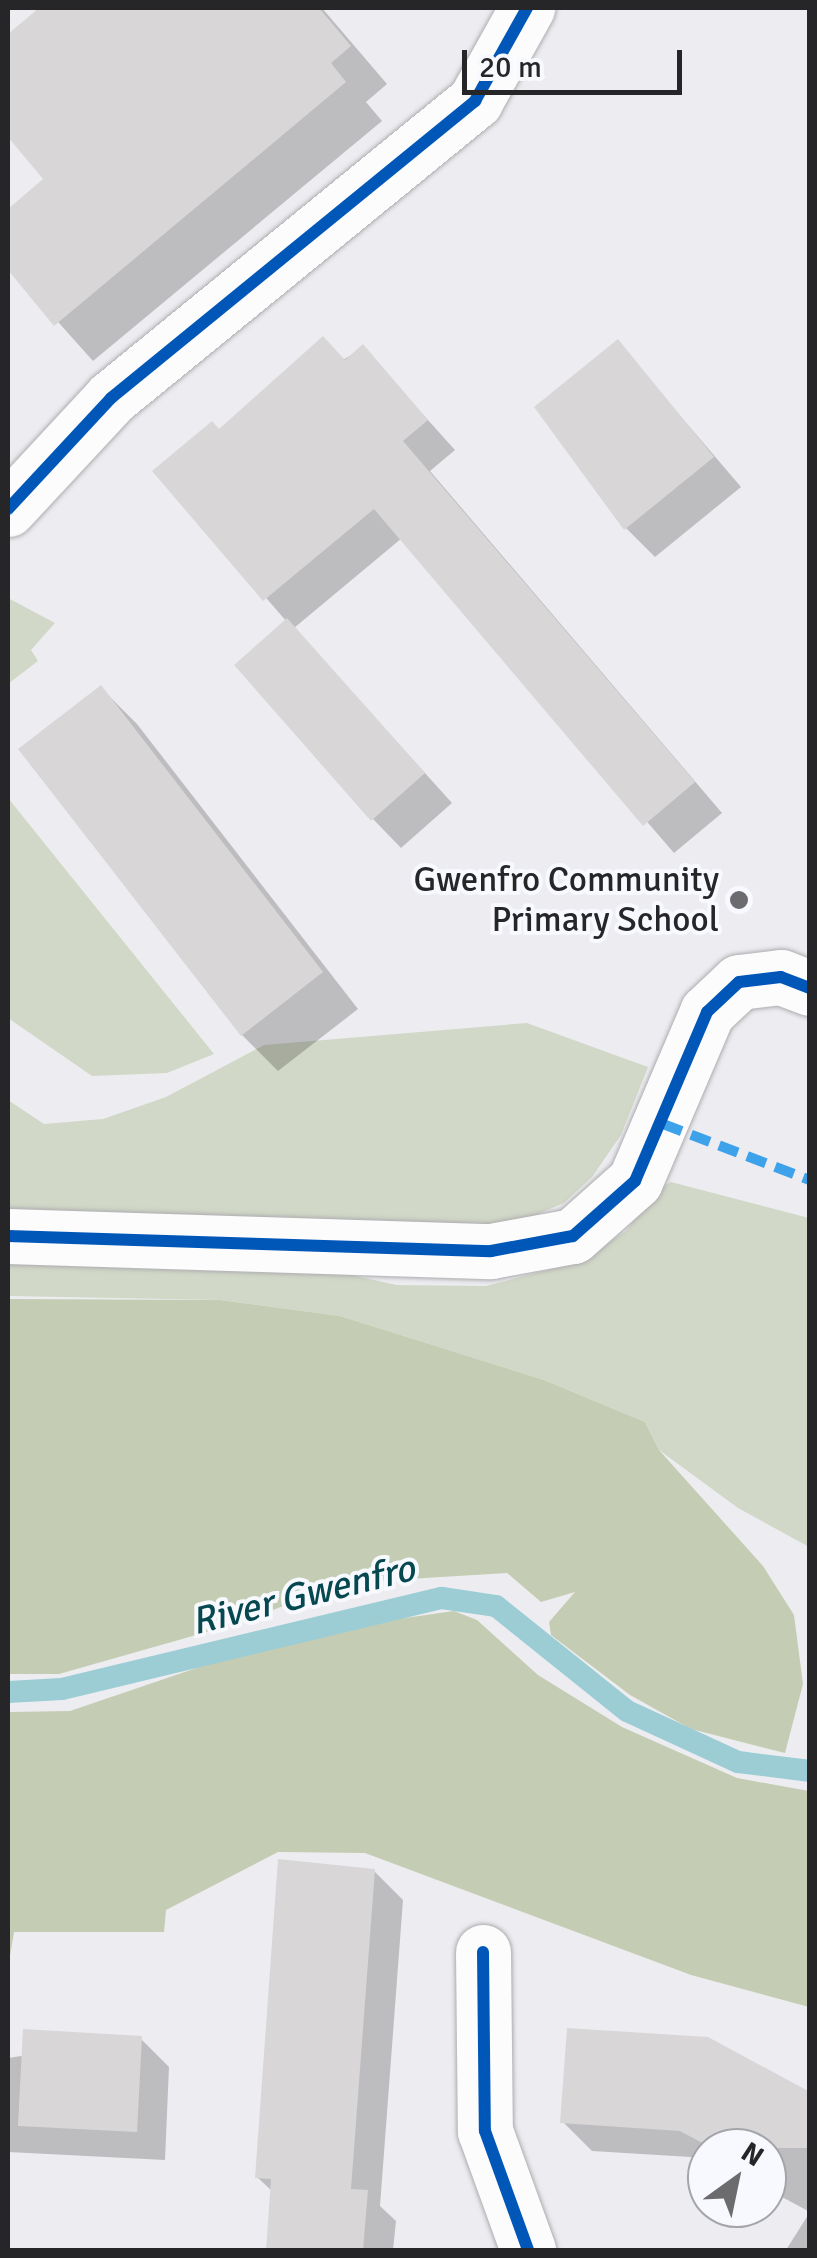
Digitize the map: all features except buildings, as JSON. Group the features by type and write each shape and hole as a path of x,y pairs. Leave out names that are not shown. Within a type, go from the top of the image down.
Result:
{"street":[{"path":"8,508 111,398 475,101 526,8"},
{"path":"8,1236 491,1251 573,1236 636,1180 707,1012 739,982 781,977 810,988"},
{"path":"483,1952 485,2131 528,2250"}],"green space":[{"path":"8,598 55,623 31,650 38,661 8,684"},
{"path":"8,798 214,1054 167,1073 92,1076 8,1018"},
{"path":"527,1023 648,1067 621,1135 592,1177 564,1203 521,1221 453,1229 8,1215 8,1100 44,1124 103,1119 166,1097 264,1045"},
{"path":"671,1182 809,1218 809,1547 738,1508 659,1450 645,1422 544,1380 340,1316 220,1300 8,1296 8,1262 318,1268 397,1285 486,1286 578,1262 626,1231 657,1189"},
{"path":"8,1299 220,1300 340,1316 544,1380 645,1422 659,1450 763,1566 794,1615 803,1684 785,1753 691,1729 630,1695 551,1635 549,1622 575,1592 541,1602 507,1573 343,1583 242,1622 59,1674 8,1674"},
{"path":"454,1611 477,1620 538,1675 622,1727 737,1778 809,1791 809,2007 691,1975 365,1853 278,1852 166,1910 164,1932 14,1932 8,1968 8,1712 70,1711 299,1633"}],"waterway":[{"name":"River Gwenfro","path":"8,1692 62,1689 442,1598 496,1606 627,1711 738,1762 810,1771"}],"marked path":[{"path":"663,1124 810,1180"}],"cycle path":[{"path":"8,509 111,398 475,101 527,8"},
{"path":"8,1236 491,1251 573,1236 635,1181 707,1012 739,982 781,977 810,988"},
{"path":"483,1952 485,2131 528,2250"}],"place":[{"name":"Gwenfro Community Primary School","path":"739,900"}]}
